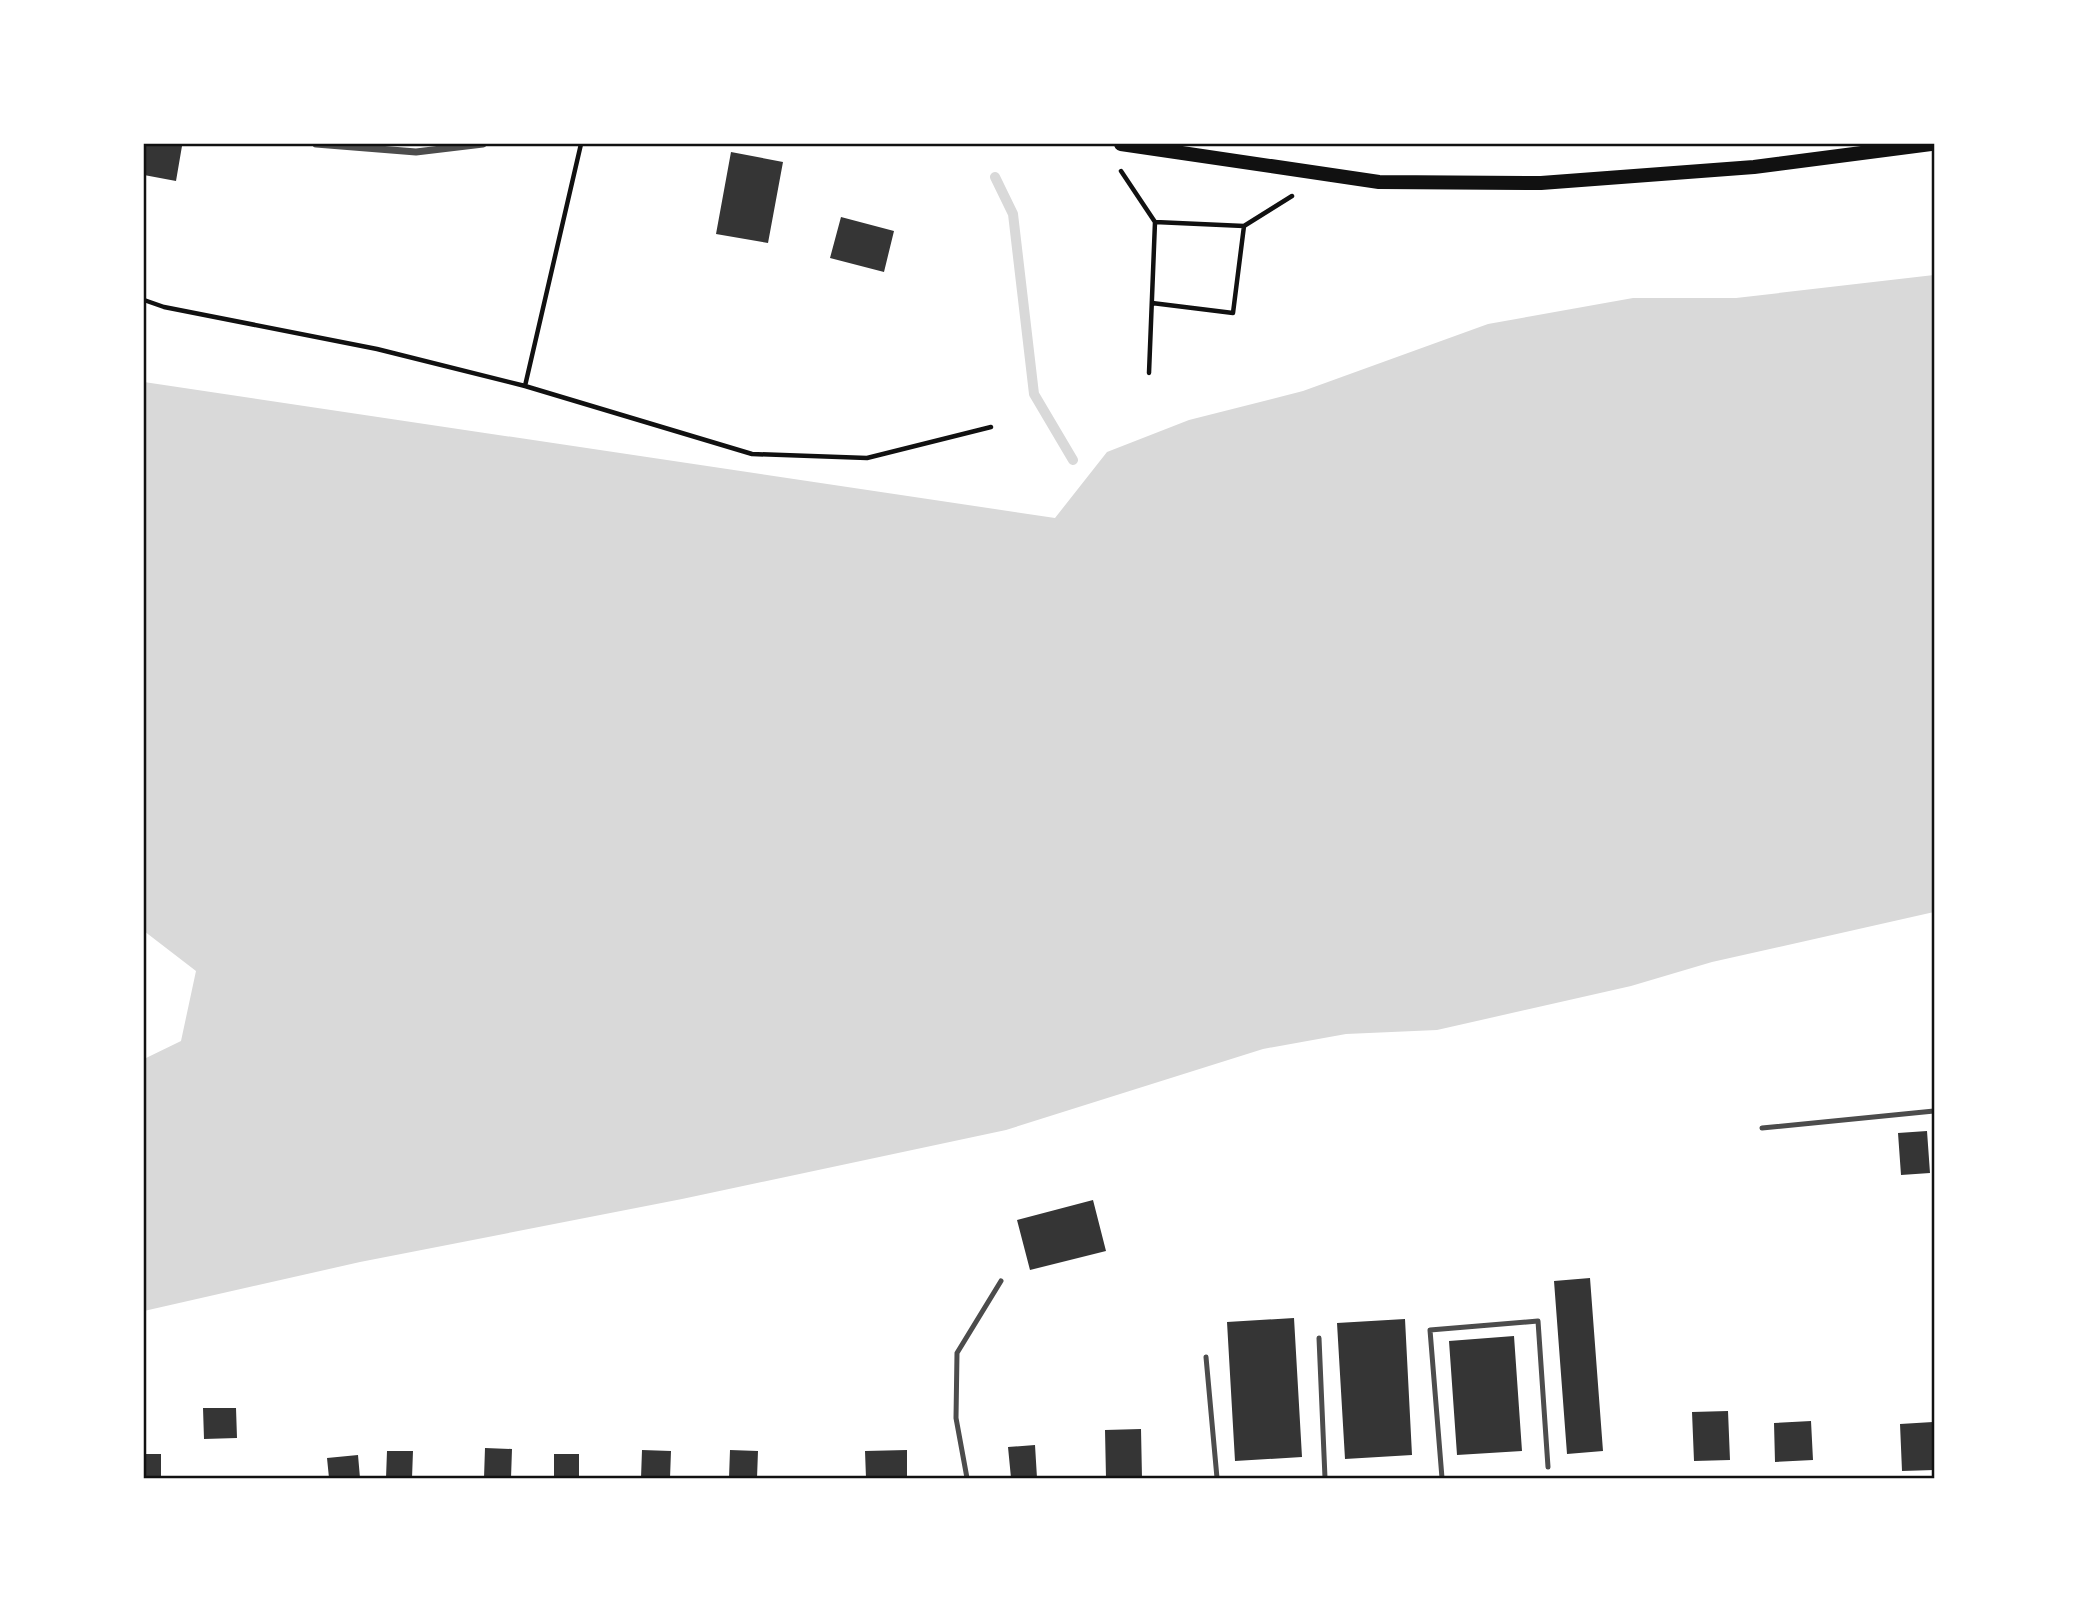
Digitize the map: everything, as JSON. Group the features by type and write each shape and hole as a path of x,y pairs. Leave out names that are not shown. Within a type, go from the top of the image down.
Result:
{"main road":[{"path":"1121,144 1379,182 1541,183 1754,167 1931,144"}],"street":[{"path":"316,144 416,152 484,144"}],"lane":[{"path":"1762,1128 1934,1111"},
{"path":"967,1479 956,1418 957,1353 1001,1281"},
{"path":"1442,1479 1430,1330 1538,1321 1548,1467"},
{"path":"1319,1338 1325,1479"},
{"path":"1206,1357 1217,1479"}],"path":[{"path":"525,386 581,144"},
{"path":"1118,166 1155,222 1149,373"},
{"path":"1155,222 1244,226 1325,174"},
{"path":"1152,303 1233,313 1244,226"},
{"path":"144,300 164,307 377,349 525,386 752,454 867,458 991,427"}],"shaded area":[{"path":"1934,275 1934,912 1712,962 1631,986 1437,1030 1346,1034 1263,1049 1006,1130 682,1199 360,1262 144,1311 144,1059 181,1041 196,971 144,931 144,382 1055,518 1107,452 1189,420 1303,391 1488,324 1633,298 1736,298"}],"building":[{"path":"144,144 182,146 176,181 144,175"},
{"path":"731,152 783,162 768,243 716,234"},
{"path":"841,217 894,231 884,272 830,258"},
{"path":"1927,1131 1930,1173 1901,1175 1898,1133"},
{"path":"1093,1200 1106,1251 1030,1270 1017,1220"},
{"path":"1590,1278 1603,1451 1567,1454 1554,1281"},
{"path":"1294,1318 1302,1457 1235,1461 1227,1322"},
{"path":"1405,1319 1412,1455 1345,1459 1337,1323"},
{"path":"1514,1336 1522,1451 1457,1455 1449,1341"},
{"path":"203,1408 236,1408 237,1438 204,1439"},
{"path":"1728,1411 1730,1460 1694,1461 1692,1412"},
{"path":"1811,1421 1813,1460 1775,1462 1774,1423"},
{"path":"1933,1422 1934,1470 1902,1471 1900,1424"},
{"path":"1141,1429 1142,1478 1106,1478 1105,1430"},
{"path":"1035,1445 1037,1478 1011,1478 1008,1447"},
{"path":"485,1448 512,1449 511,1478 484,1478"},
{"path":"642,1450 671,1451 670,1478 641,1478"},
{"path":"730,1450 758,1451 757,1478 729,1478"},
{"path":"907,1450 907,1478 866,1478 865,1451"},
{"path":"387,1451 413,1451 412,1478 386,1478"},
{"path":"144,1454 161,1454 161,1478 144,1478"},
{"path":"554,1454 579,1454 579,1478 554,1478"},
{"path":"358,1455 360,1478 329,1478 327,1458"}],"waterway":[{"path":"995,177 1013,214 1034,394 1073,460"}]}
